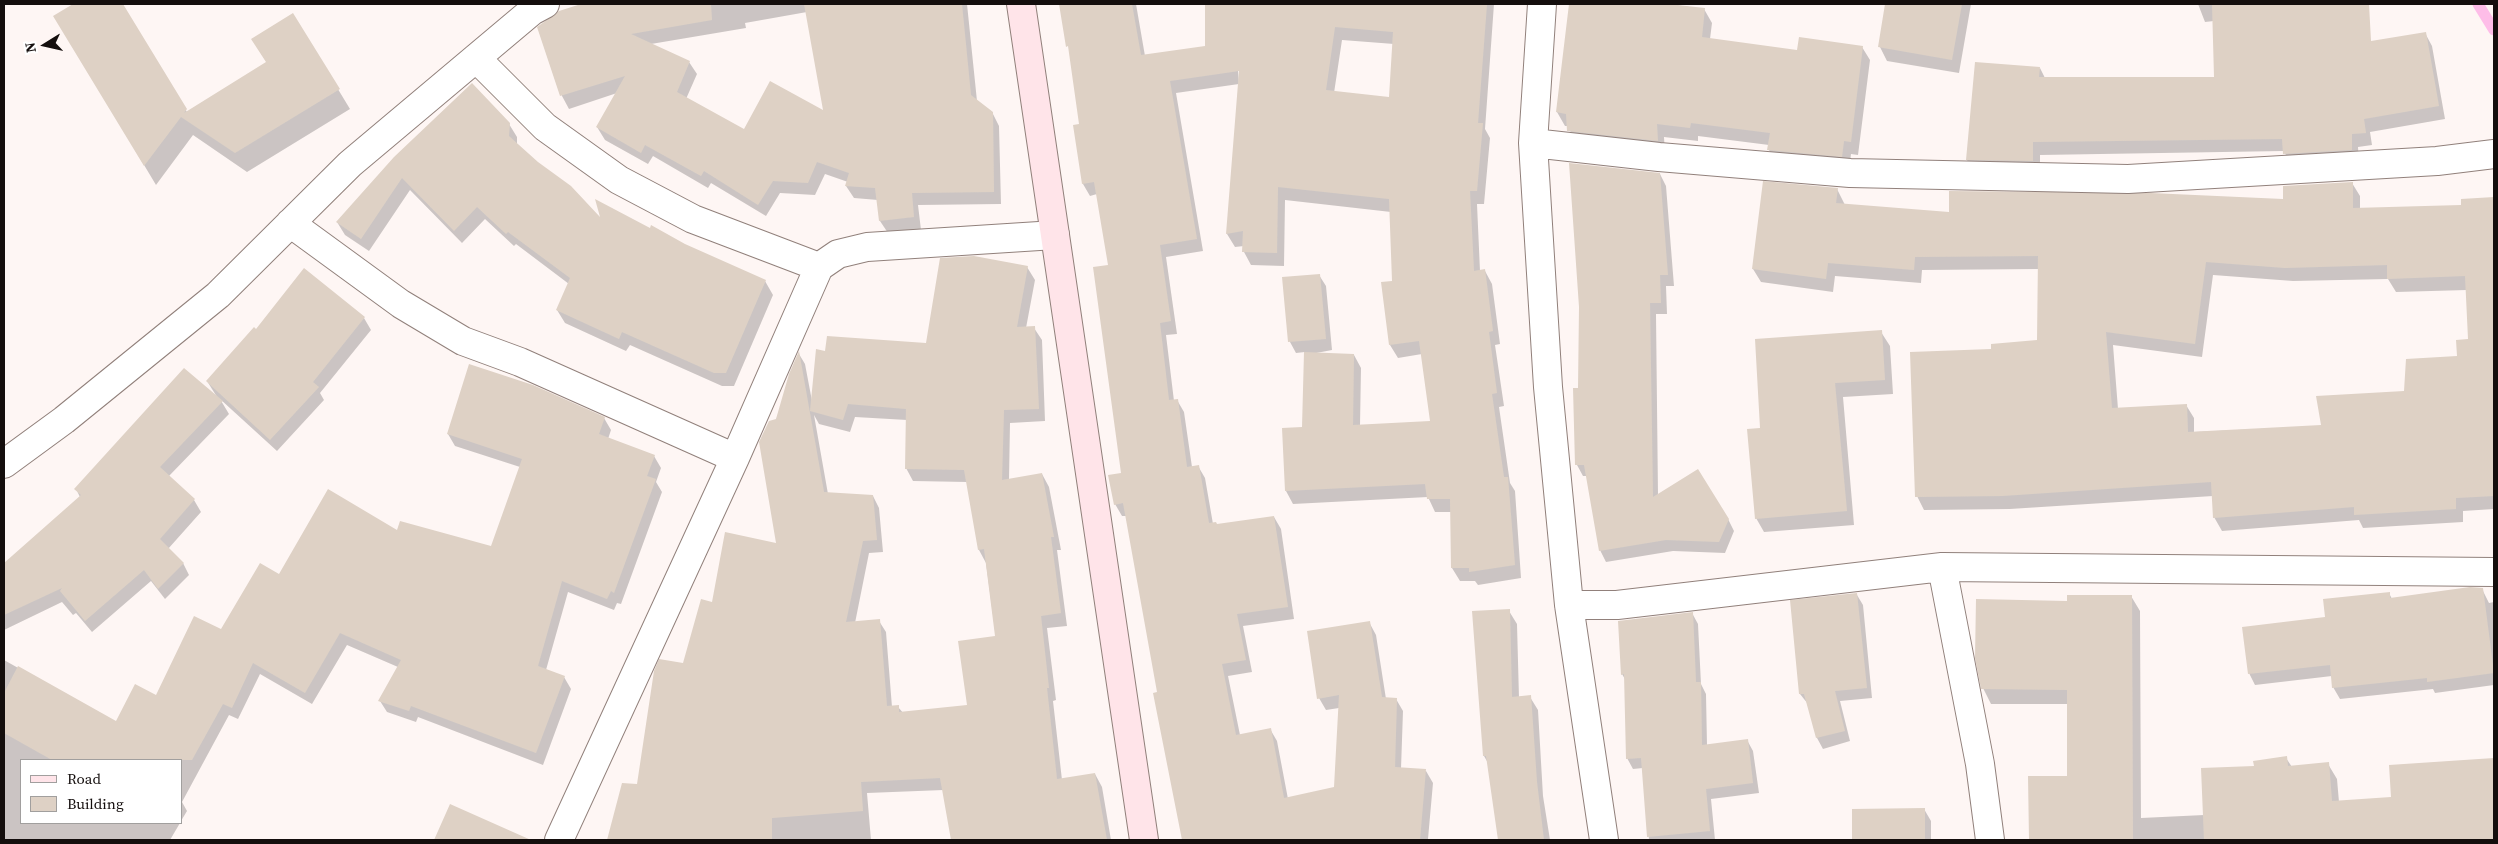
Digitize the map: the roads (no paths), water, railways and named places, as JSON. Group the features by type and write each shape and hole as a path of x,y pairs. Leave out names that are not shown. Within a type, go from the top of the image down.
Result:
{"street":[{"path":"4,464 64,420 218,295 350,164 532,11 545,4"},
{"path":"1021,4 1144,840"},
{"path":"1542,4 1533,143 1548,387 1569,604 1604,840"},
{"path":"476,58 545,126 619,180 693,219 819,267"},
{"path":"1533,143 1659,158 1850,173 2128,179 2436,161 2494,154"},
{"path":"290,223 401,304 464,341 520,362 735,458"},
{"path":"559,840 735,458 819,267 838,254 868,247 1055,235"},
{"path":"1569,604 1617,605 1942,567 2494,572"},
{"path":"1942,567 1980,764 1990,840"}],"waterway":[{"path":"2478,4 2494,30"}]}
